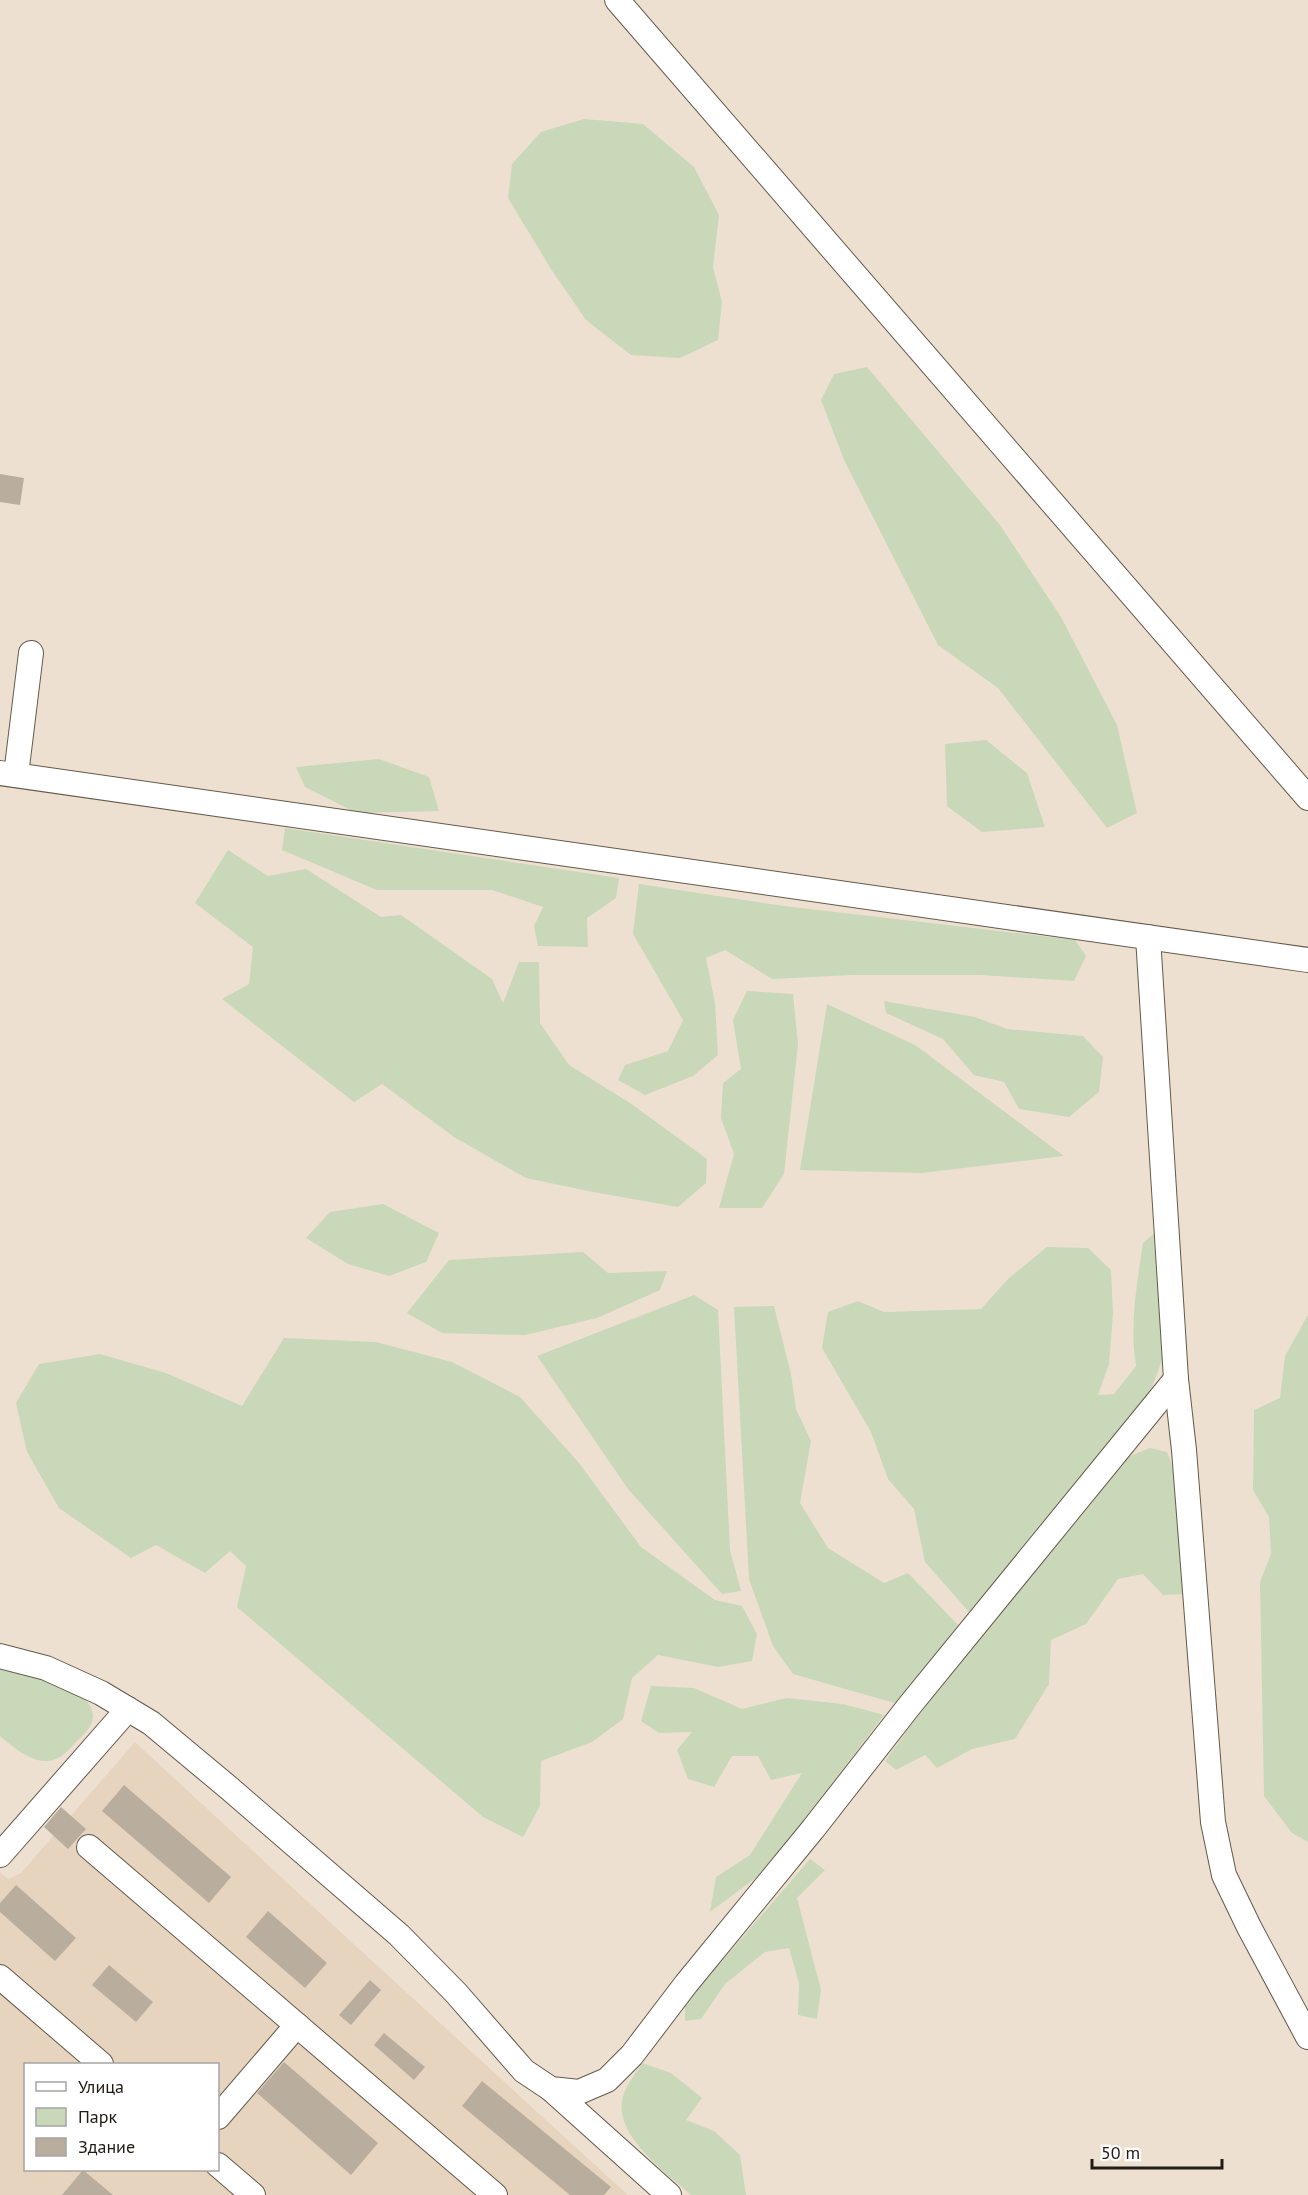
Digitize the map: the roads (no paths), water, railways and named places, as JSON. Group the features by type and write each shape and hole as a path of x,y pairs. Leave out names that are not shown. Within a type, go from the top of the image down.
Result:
{"street":[{"path":"617,0 1308,798"},
{"path":"31,653 5,770 1308,960"},
{"path":"1148,937 1176,1379 1184,1450 1213,1822 1224,1875 1308,2037"},
{"path":"551,2089 579,2092 607,2080 632,2055 909,1705 1176,1379"},
{"path":"0,1656 46,1668 101,1693 151,1723 399,1935 456,1993 524,2071 551,2089 669,2195"},
{"path":"0,1855 128,1709"},
{"path":"89,1847 495,2195"},
{"path":"0,1977 100,2063"},
{"path":"219,2116 297,2025"},
{"path":"219,2166 252,2195"}]}
